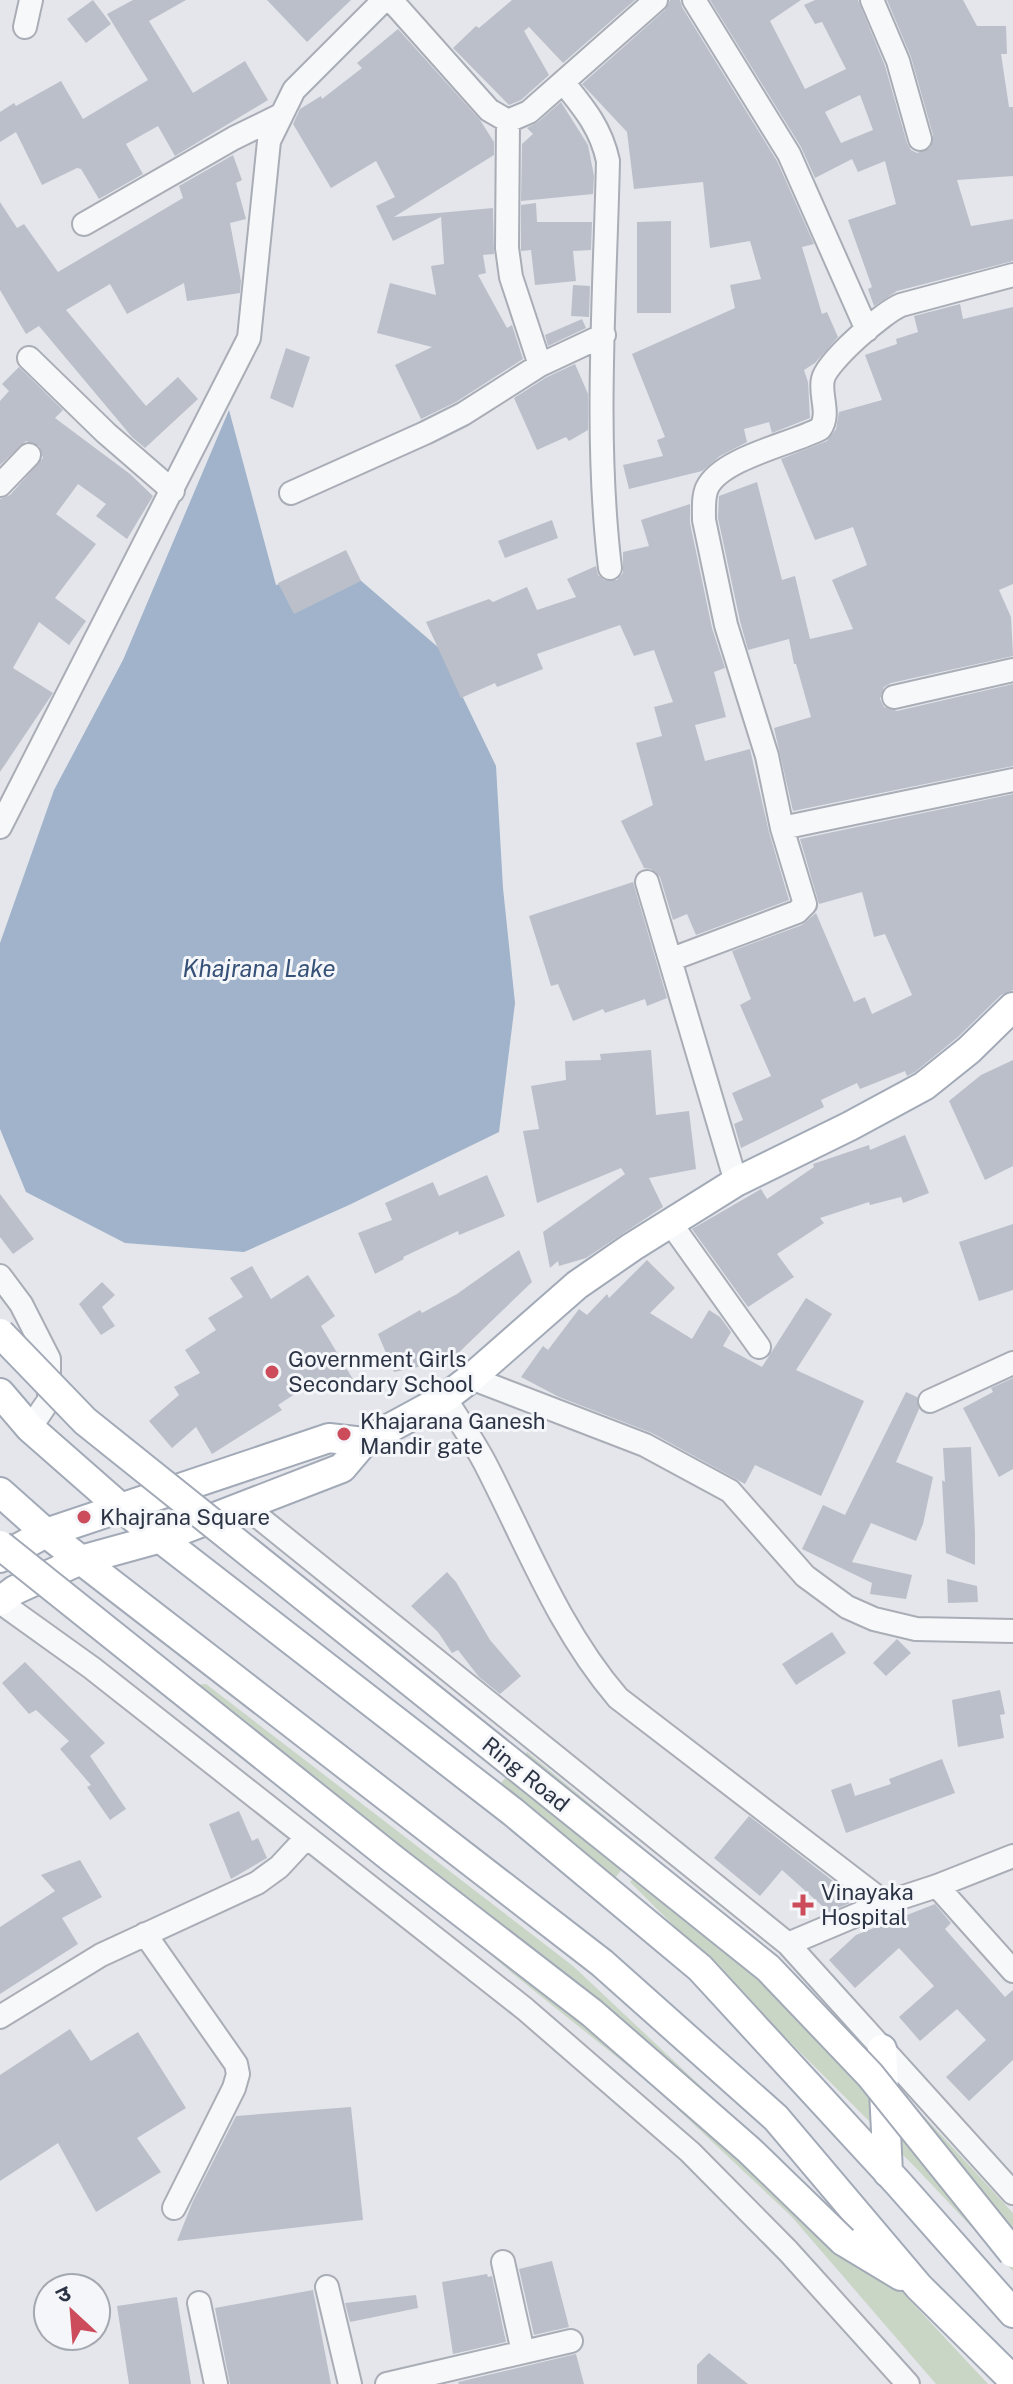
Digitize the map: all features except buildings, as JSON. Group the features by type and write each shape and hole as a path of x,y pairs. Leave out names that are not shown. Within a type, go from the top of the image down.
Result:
{"main road":[{"path":"0,1601 15,1590 81,1560 161,1538 342,1468 364,1442 445,1398 577,1285 669,1221 736,1182 924,1086 969,1050 1013,1007"},
{"name":"Ring Road","path":"0,1333 85,1421 768,1968 870,2075 1013,2253"},
{"name":"Ring Road","path":"0,1393 30,1428 120,1507 513,1812 700,1968 1013,2313"},
{"path":"0,1558 46,1533 329,1438 364,1442"},
{"path":"0,1492 46,1533 602,1963 776,2118 919,2287 1013,2380"},
{"path":"0,1545 381,1850 592,2013 749,2150 843,2241 919,2287"},
{"path":"882,2049 888,2173"}],"street":[{"path":"25,27 31,0"},
{"path":"0,827 249,338 269,141 281,115 294,90 384,0"},
{"path":"391,0 489,110 508,121 519,119 529,112 656,0"},
{"path":"694,0 789,154 867,330"},
{"path":"872,0 898,61 920,139"},
{"path":"563,82 594,121 603,139 608,161 604,519 610,568"},
{"path":"84,224 234,138 281,115"},
{"path":"508,121 507,248 511,277 540,365"},
{"path":"672,959 805,907 782,828 767,756 726,625 704,520 708,487 718,475 737,463 820,429 825,419 823,377 830,365 885,314 901,305 1013,275"},
{"path":"291,493 463,414 540,365 604,335"},
{"path":"29,358 106,433 173,491"},
{"path":"0,485 29,455"},
{"path":"894,697 1013,670"},
{"path":"782,828 1013,780"},
{"path":"647,882 736,1182"},
{"path":"669,1221 759,1347"},
{"path":"0,1276 21,1304 49,1359 49,1400 30,1428"},
{"path":"930,1401 1013,1363"},
{"path":"471,1378 645,1445 730,1491 805,1576 847,1607 874,1619 916,1629 1013,1631"},
{"path":"445,1398 486,1465 563,1621 592,1667 618,1698 885,1903"},
{"path":"245,1506 788,1944 1013,2193"},
{"path":"0,1601 92,1668 525,2009 690,2152 788,2251 908,2384"},
{"path":"0,2017 101,1955 257,1883 279,1867 306,1838"},
{"path":"788,1944 885,1903 1004,1860 1013,1878"},
{"path":"937,1886 1013,1971"},
{"path":"145,1934 236,2064 238,2074 234,2088 174,2208"},
{"path":"503,2262 523,2352"},
{"path":"327,2287 350,2384"},
{"path":"199,2303 216,2384"},
{"path":"387,2384 571,2341"}],"green space":[{"path":"206,1684 573,1966 779,2160 988,2384 936,2384 792,2217 653,2086 512,1973 373,1852 170,1687"},
{"path":"527,1752 641,1846 611,1883 497,1788"},
{"path":"652,1859 883,2072 1013,2213 1013,2271 917,2169 630,1882"}],"water":[{"name":"Khajrana Lake","path":"229,410 276,585 345,567 439,648 496,766 503,888 515,1003 499,1132 244,1252 125,1243 26,1192 0,1129 0,943 54,790 123,660"}],"place":[{"name":"Government Girls Secondary School","path":"272,1372"},
{"name":"Khajarana Ganesh Mandir gate","path":"344,1434"},
{"name":"Khajrana Square","path":"84,1517"},
{"name":"Vinayaka Hospital","path":"803,1905"}]}
